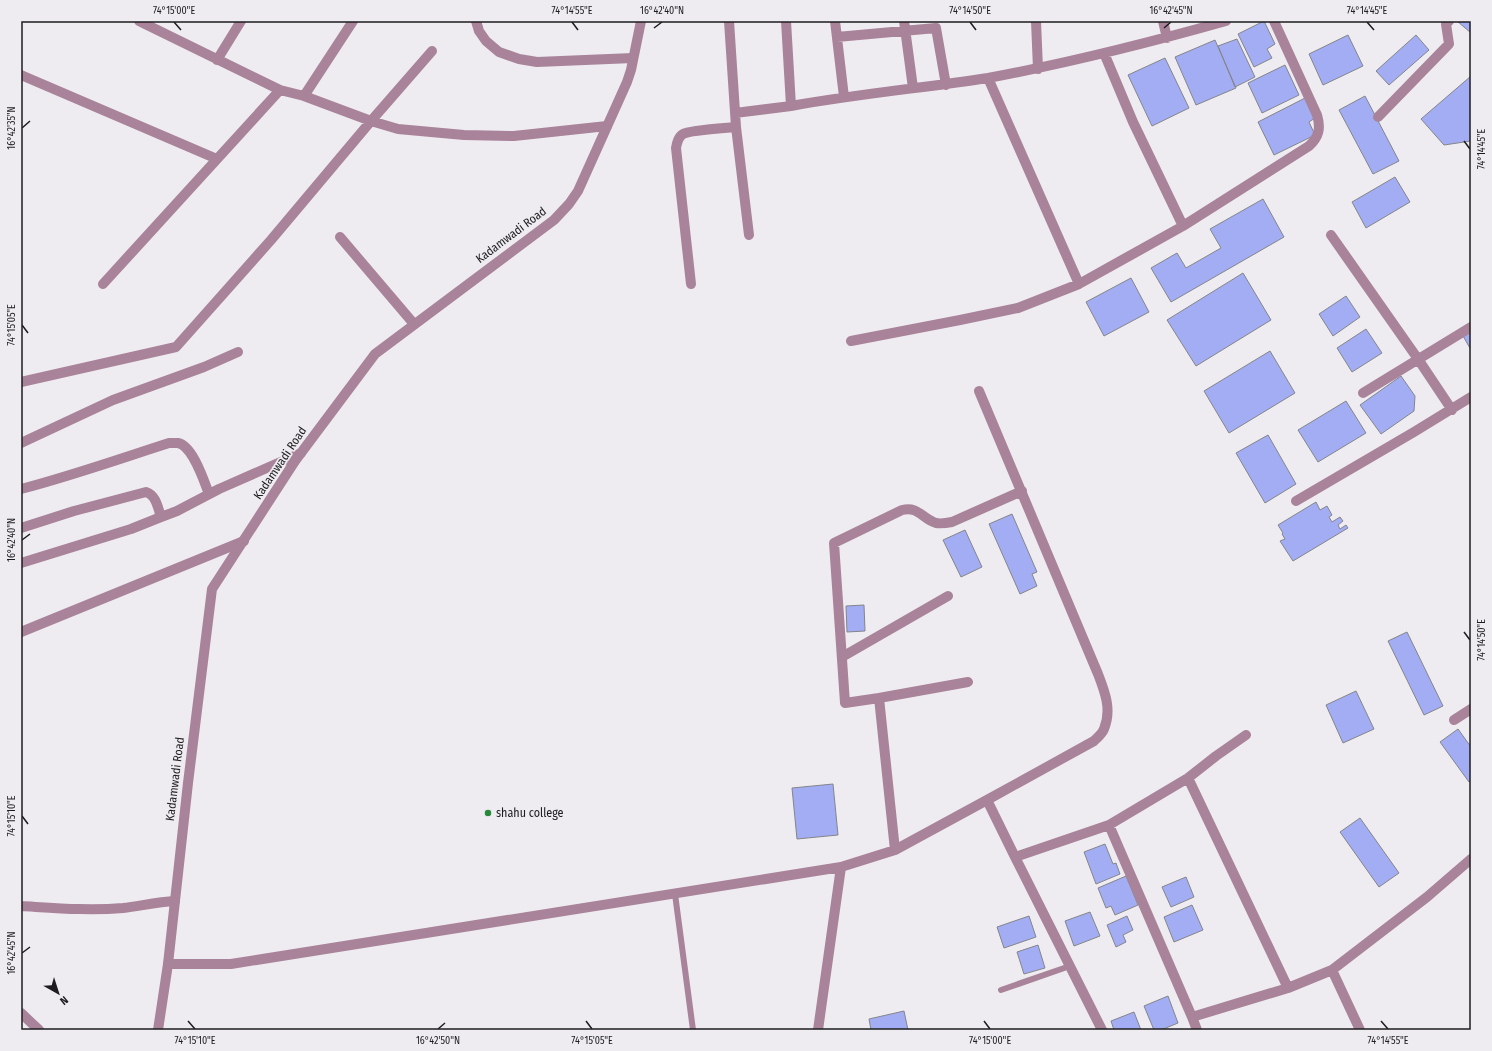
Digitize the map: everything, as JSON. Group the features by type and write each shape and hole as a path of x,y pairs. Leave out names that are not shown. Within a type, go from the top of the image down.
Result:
{"street":[{"path":"139,21 280,90 304,96 371,121 398,129 464,135 514,136 607,126"},
{"path":"217,60 241,21"},
{"path":"304,96 353,21"},
{"path":"476,21 479,31 486,41 499,52 519,59 537,62 633,58"},
{"name":"Kadamwadi Road","path":"158,1030 168,964 188,775 212,590 301,453 374,354 554,220 569,204 578,191 627,82 631,70 641,21"},
{"path":"728,21 736,127 749,235"},
{"path":"786,21 791,106"},
{"path":"835,21 844,97"},
{"path":"1036,21 1038,69"},
{"path":"1163,21 1167,38"},
{"path":"735,113 791,106 844,97 946,85 1038,69 1167,38 1226,21"},
{"path":"851,341 1018,308 1080,284 1183,226 1309,146 1316,140 1320,131 1320,123 1274,21"},
{"path":"1378,117 1449,44 1446,24 1449,21"},
{"path":"837,37 905,26 935,25 946,85"},
{"path":"905,26 913,88"},
{"path":"21,382 176,347 271,240 432,51"},
{"path":"1104,53 1133,122 1183,226"},
{"path":"21,75 217,159"},
{"path":"988,78 1080,284"},
{"path":"103,284 280,90"},
{"path":"691,284 676,148 678,140 683,134 691,132 736,127"},
{"path":"1331,234 1452,410"},
{"path":"340,237 414,324"},
{"path":"1363,394 1471,327"},
{"path":"21,443 113,400 204,367 238,352"},
{"path":"168,964 231,964 841,867 895,850 1094,741 1103,730 1107,715 1107,698 1022,491 979,391"},
{"path":"1296,501 1471,398"},
{"path":"21,489 56,480 92,467 168,444 179,443 187,448 193,457 210,494"},
{"path":"21,563 131,529 161,517 301,453"},
{"path":"968,682 845,703 834,543 902,510 914,510 935,523 943,524 952,522 1022,491"},
{"path":"21,528 74,511 146,492 154,499 161,517"},
{"path":"21,632 244,541"},
{"path":"842,657 948,596"},
{"path":"879,698 895,850"},
{"path":"1454,720 1471,709"},
{"path":"1015,857 1109,825 1188,778 1246,735"},
{"path":"1188,778 1288,988"},
{"path":"987,800 1102,1030"},
{"path":"1109,825 1197,1030"},
{"path":"1192,1017 1288,988 1332,970 1427,897 1471,860"},
{"path":"818,1030 841,867"},
{"path":"21,906 86,909 122,908 175,901"},
{"path":"1332,970 1360,1030"},
{"path":"22,1017 39,1030"}],"lane":[{"path":"675,894 694,1030"},
{"path":"1001,990 1070,966"}],"building":[{"path":"1264,21 1275,44 1267,49 1272,58 1254,67 1238,34"},
{"path":"1457,21 1471,21 1471,33"},
{"path":"1348,35 1363,66 1323,85 1309,54"},
{"path":"1416,35 1429,50 1389,85 1376,71"},
{"path":"1237,39 1255,77 1235,87 1218,46"},
{"path":"1215,40 1236,88 1196,105 1175,57"},
{"path":"1165,58 1189,108 1152,126 1128,75"},
{"path":"1285,65 1299,95 1262,113 1248,83"},
{"path":"1471,76 1471,141 1444,145 1421,119"},
{"path":"1365,96 1399,161 1373,174 1339,110"},
{"path":"1305,98 1315,118 1309,122 1315,135 1274,155 1258,122"},
{"path":"1395,177 1410,202 1366,228 1352,202"},
{"path":"1263,199 1284,237 1171,302 1151,268 1177,253 1186,268 1221,248 1210,229"},
{"path":"1243,273 1271,320 1196,366 1167,320"},
{"path":"1131,278 1149,312 1104,336 1086,302"},
{"path":"1346,296 1360,317 1333,336 1319,314"},
{"path":"1366,329 1382,353 1352,372 1337,348"},
{"path":"1471,331 1471,350 1463,336"},
{"path":"1270,351 1295,393 1229,433 1204,391"},
{"path":"1401,376 1415,396 1414,411 1381,434 1360,405"},
{"path":"1346,401 1366,433 1318,462 1298,430"},
{"path":"1268,435 1296,484 1265,503 1236,453"},
{"path":"1316,502 1320,510 1327,506 1332,515 1329,517 1332,522 1340,517 1343,521 1338,525 1340,529 1346,525 1348,528 1293,561 1280,541 1285,539 1278,525"},
{"path":"1012,514 1037,572 1032,574 1037,586 1020,594 989,524"},
{"path":"965,530 982,567 961,577 943,540"},
{"path":"864,605 865,631 847,632 846,606"},
{"path":"1407,632 1443,706 1424,715 1388,641"},
{"path":"1356,691 1374,729 1343,743 1326,705"},
{"path":"1458,729 1471,747 1471,780 1469,782 1440,742"},
{"path":"833,784 838,835 797,839 792,788"},
{"path":"1360,818 1399,873 1379,887 1340,832"},
{"path":"1105,844 1113,864 1116,863 1120,874 1096,884 1084,852"},
{"path":"1126,876 1138,905 1115,915 1111,906 1106,908 1098,888"},
{"path":"1186,877 1194,897 1171,907 1162,887"},
{"path":"1192,905 1203,930 1174,942 1164,917"},
{"path":"1090,912 1100,936 1074,946 1065,921"},
{"path":"1029,916 1036,937 1004,948 997,927"},
{"path":"1127,916 1133,930 1123,935 1126,942 1116,947 1107,925"},
{"path":"1038,945 1045,968 1024,974 1017,952"},
{"path":"1168,996 1178,1023 1161,1030 1154,1030 1144,1006"},
{"path":"904,1011 908,1030 871,1030 869,1019"},
{"path":"1134,1012 1141,1030 1114,1030 1111,1021"}],"place":[{"name":"shahu college","path":"488,813"}]}
